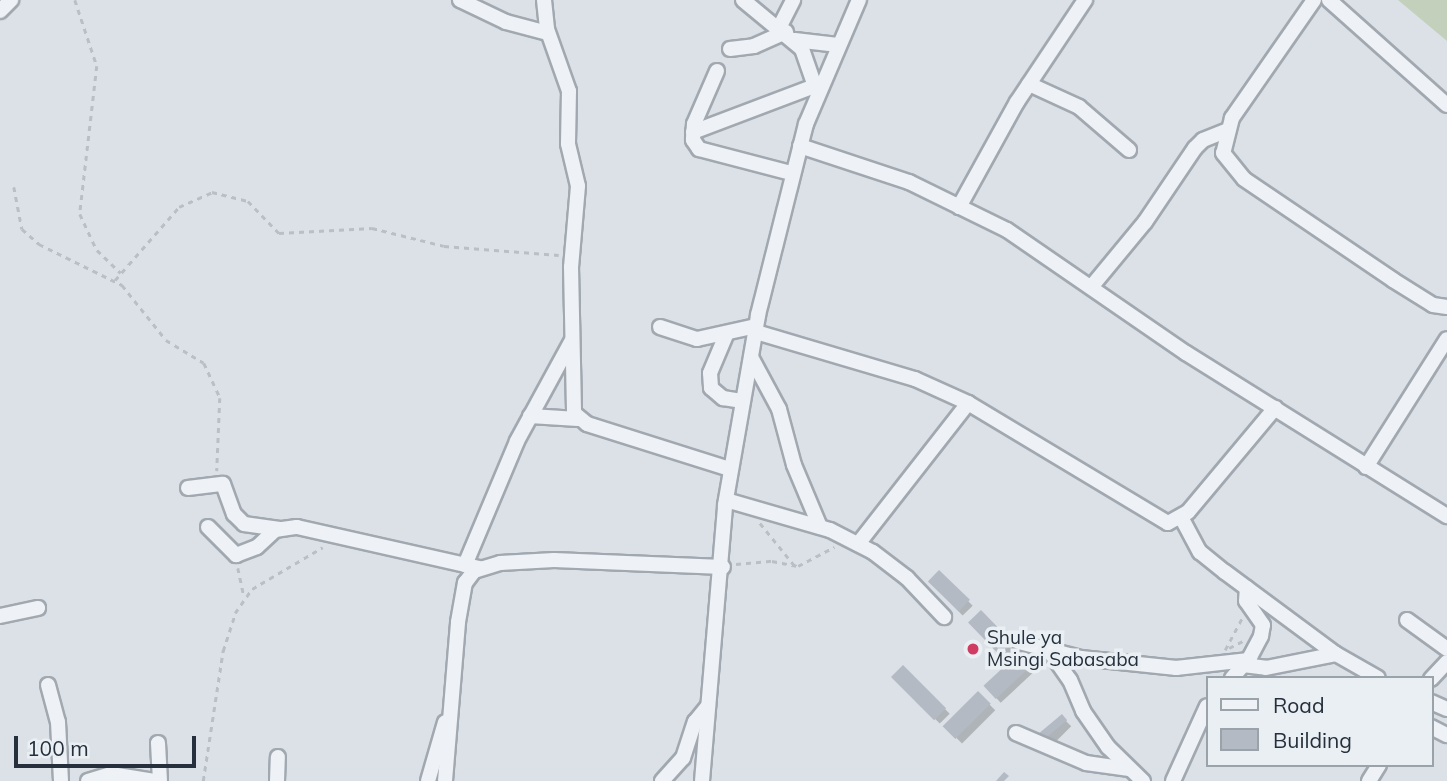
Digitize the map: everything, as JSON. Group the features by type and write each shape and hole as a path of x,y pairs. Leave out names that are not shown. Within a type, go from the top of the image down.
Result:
{"street":[{"path":"0,11 11,0"},
{"path":"460,0 506,22 548,33"},
{"path":"544,0 548,33 569,91 568,144 578,186 573,259 570,400 578,419"},
{"path":"743,0 786,32 838,45"},
{"path":"793,0 786,32 816,89"},
{"path":"702,781 723,562 726,500 756,329 791,173 816,89 859,0"},
{"path":"959,207 1029,84 1085,0"},
{"path":"1314,0 1228,130 1223,153 1244,179 1393,281 1433,305 1447,307"},
{"path":"1329,0 1447,106"},
{"path":"730,49 754,46 786,32"},
{"path":"717,71 699,107 693,132 699,149 791,173"},
{"path":"1029,84 1079,107 1129,149"},
{"path":"693,132 816,89"},
{"path":"1092,286 1145,222 1195,148 1203,140 1228,130"},
{"path":"800,146 909,182 1032,244 1275,408 1447,516"},
{"path":"660,327 697,339 756,329 850,357 968,403 1159,521 1198,548 1247,595 1375,676"},
{"path":"726,335 710,373 711,388 723,398 743,401"},
{"path":"445,781 449,717 465,583 530,416 572,339"},
{"path":"1366,467 1447,339"},
{"path":"751,357 779,409 794,465 820,527"},
{"path":"851,541 968,403"},
{"path":"1159,521 1167,523 1181,517 1275,408"},
{"path":"530,416 578,419 730,469"},
{"path":"188,488 216,481 226,487 234,514 244,524 280,529"},
{"path":"726,500 820,527 851,541 907,578 944,617"},
{"path":"1181,517 1198,548"},
{"path":"208,527 236,555 245,554 268,533 297,527 472,567 554,560 723,562"},
{"path":"1233,676 1245,663 1263,625 1247,595"},
{"path":"0,616 38,608"},
{"path":"1407,620 1447,649"},
{"path":"1018,642 1155,667 1245,663 1266,668 1336,653"},
{"path":"1048,649 1070,680 1096,729 1128,769 1143,781"},
{"path":"1433,677 1447,662"},
{"path":"48,684 58,722 61,781"},
{"path":"662,781 683,758 695,722 708,706"},
{"path":"1174,781 1206,708"},
{"path":"428,781 439,733 449,717"},
{"path":"1016,733 1086,763 1128,769"},
{"path":"158,743 160,781"},
{"path":"276,781 278,757"},
{"path":"88,781 111,774 154,781"}],"path":[{"path":"75,0 97,66 80,214 97,250 121,273"},
{"path":"14,187 22,229 58,255 115,280 166,340 197,356 211,374 221,413 216,481"},
{"path":"115,280 179,207 212,192 248,201 279,233 381,229 435,245 538,251 573,259"},
{"path":"753,507 758,521 795,566"},
{"path":"204,781 223,651 245,597 337,534"},
{"path":"723,562 736,564 772,561 795,566 826,555 851,541"},
{"path":"236,555 245,597"},
{"path":"1218,665 1247,595"}],"green space":[{"path":"1398,0 1447,0 1447,41"}],"building":[{"path":"939,570 970,600 959,611 928,582"},
{"path":"981,610 1013,643 1000,656 968,623"},
{"path":"1023,649 1035,662 996,699 984,686"},
{"path":"903,665 946,708 934,720 891,677"},
{"path":"978,691 991,704 955,739 943,726"},
{"path":"1062,714 1067,720 1042,741 1037,735"},
{"path":"1004,772 1009,776 1004,781 996,781"}],"place":[{"name":"Shule ya Msingi Sabasaba","path":"973,649"}]}
